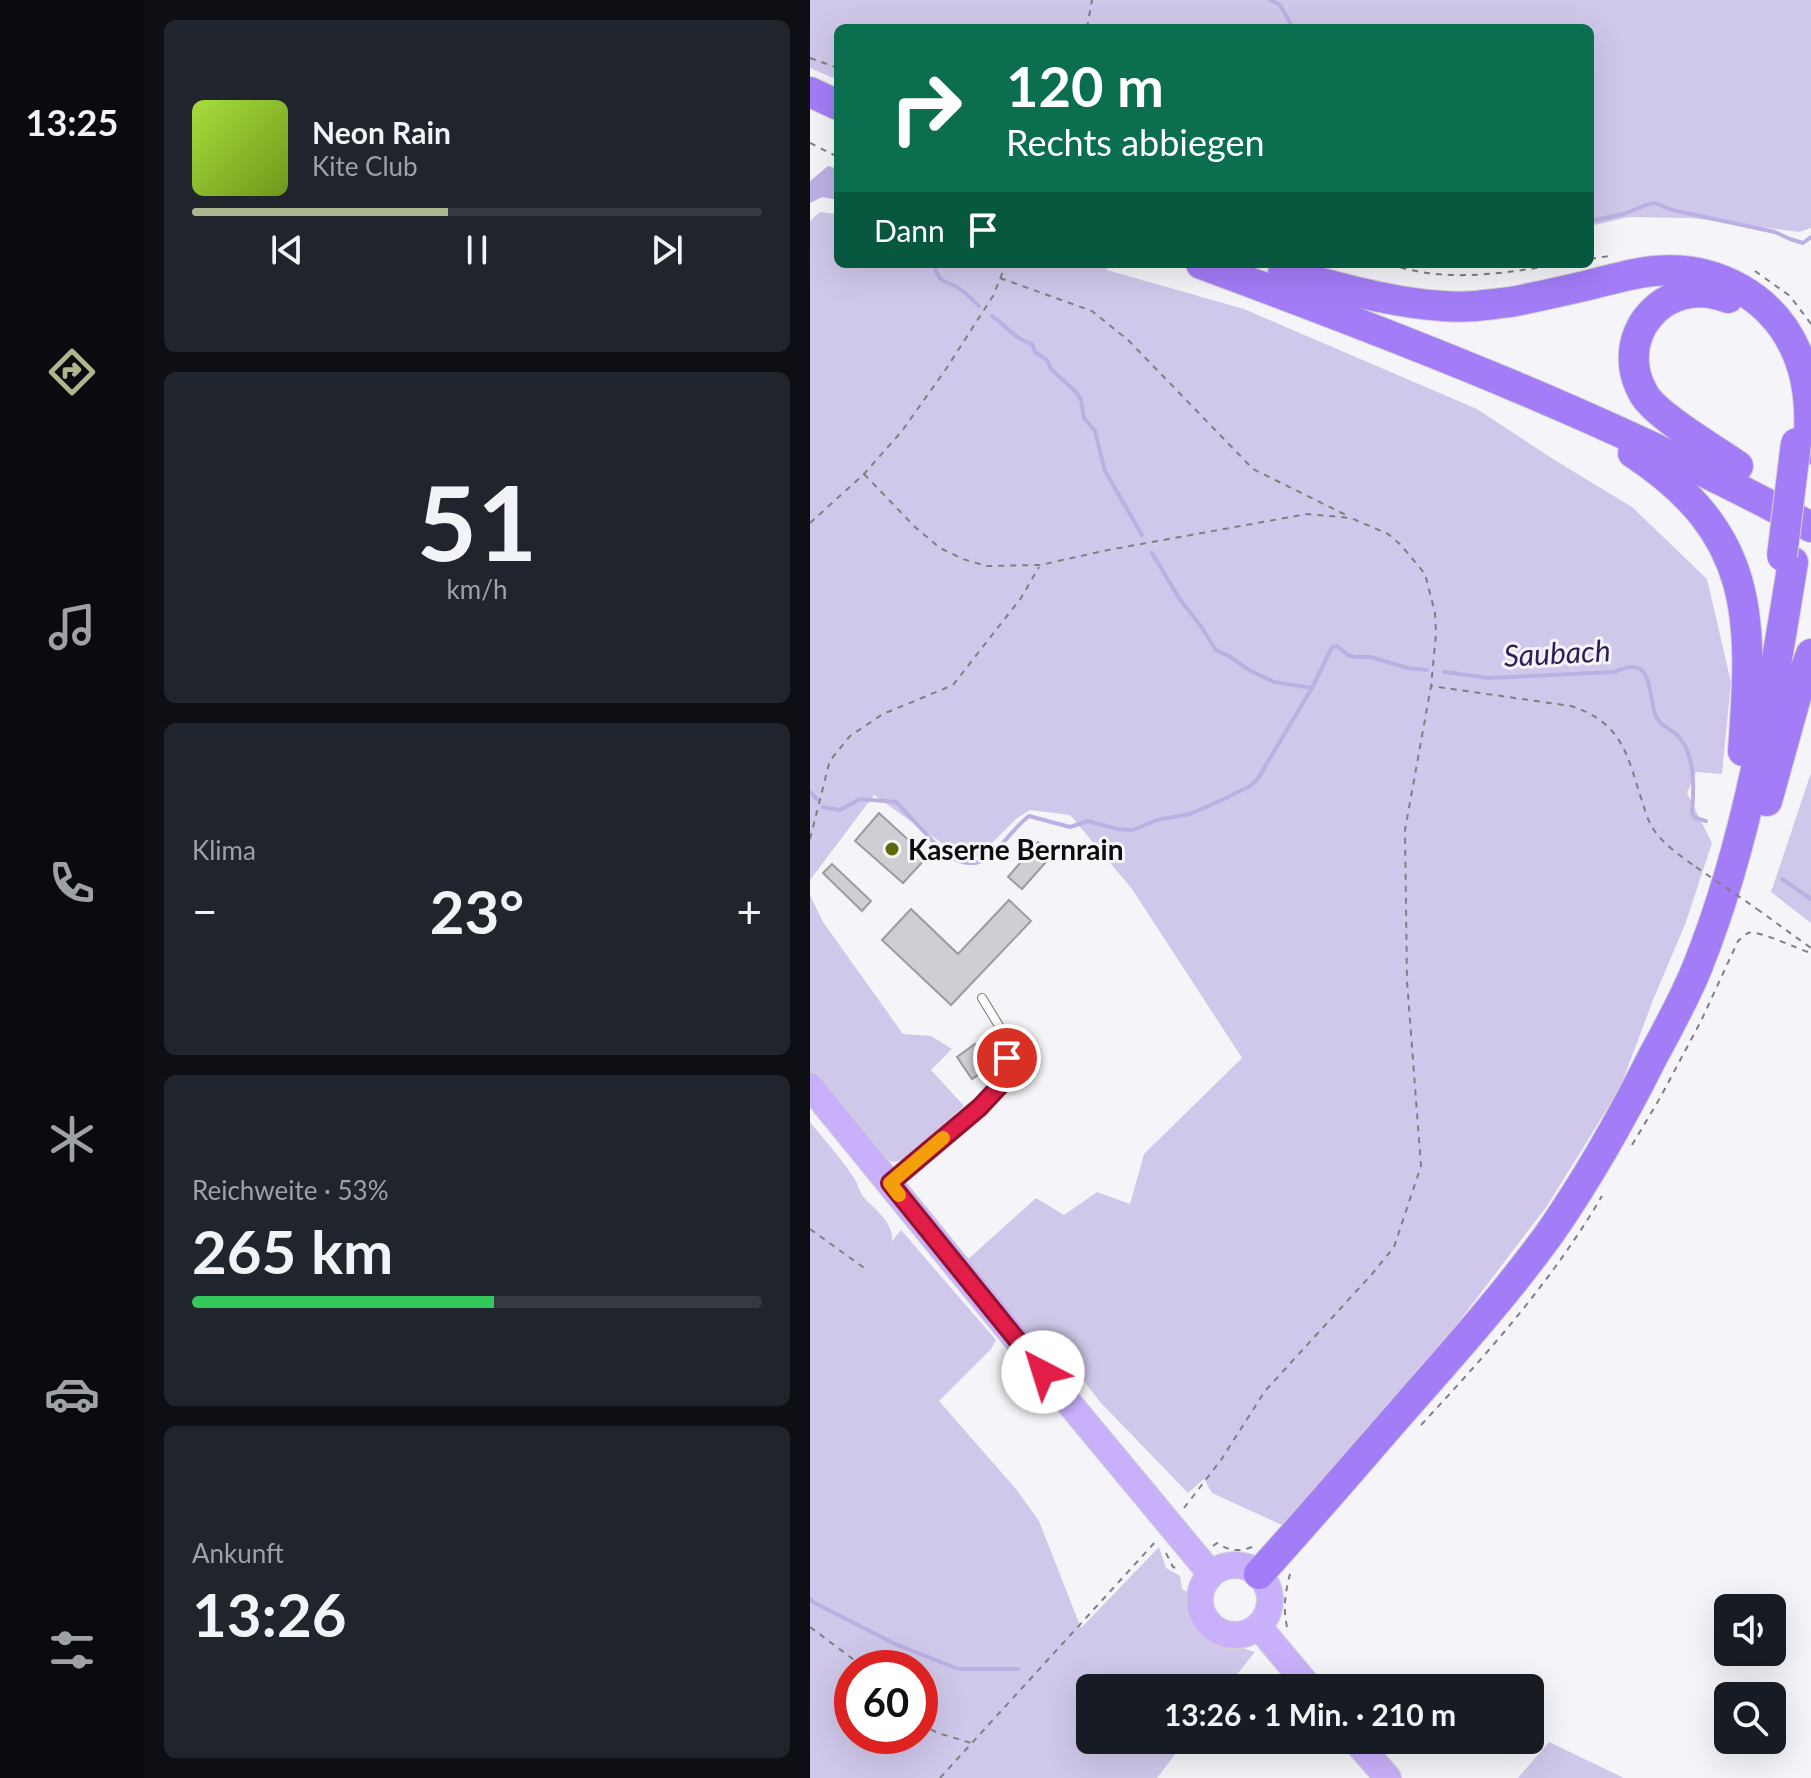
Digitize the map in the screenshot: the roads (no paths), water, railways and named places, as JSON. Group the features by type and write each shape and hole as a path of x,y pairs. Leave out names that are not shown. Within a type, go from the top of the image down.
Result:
{"highway":[{"path":"810,92 834,103"},
{"path":"810,114 834,124"},
{"path":"1212,268 1383,332 1532,393 1647,443 1811,527"},
{"path":"1271,269 1408,302 1446,307 1511,302 1656,271 1695,272 1738,286 1763,305 1784,328 1801,365 1810,420 1802,446 1778,657 1754,777 1722,898 1697,969"},
{"path":"1271,269 1530,371 1649,423 1811,504"},
{"path":"1738,466 1654,407 1637,378 1634,355 1642,326 1660,305 1681,295 1698,292 1722,296 1748,309 1769,330 1785,357 1792,378 1802,446"},
{"path":"1532,393 1624,448 1677,485 1708,519 1725,548 1737,578 1747,630 1748,675 1742,776"},
{"path":"1648,1066 1721,861 1787,559"},
{"path":"1257,1560 1475,1329 1525,1267 1578,1190 1648,1066 1697,969 1737,878 1763,816 1799,686 1811,654"}],"main road":[{"path":"810,1086 1211,1574"},
{"path":"1257,1560 1270,1595 1266,1618 1250,1633 1231,1636 1221,1633 1205,1619 1200,1607 1204,1583 1220,1568 1240,1565 1250,1568 1257,1560"},
{"path":"1259,1627 1298,1674"},
{"path":"1367,1754 1388,1778"}],"lane":[{"path":"890,1183 980,1107 1008,1077 1007,1039 982,998"}],"waterway":[{"path":"1270,0 1280,5 1291,24"},
{"path":"1594,220 1655,203 1672,210 1775,232 1803,243 1811,237"},
{"path":"935,268 941,280 960,289 979,306"},
{"path":"992,316 1016,336 1032,344 1035,352 1047,360 1051,369 1081,399 1084,418 1095,431 1105,471 1142,535"},
{"name":"Saubach","path":"1152,553 1216,650 1274,682 1312,688 1332,647 1337,646 1355,657 1371,657 1427,670"},
{"name":"Saubach","path":"1444,672 1489,678 1639,668 1647,678 1657,718 1677,735 1688,752 1692,772 1692,813 1695,818 1706,821"},
{"name":"Saubach","path":"823,807 840,810 860,799 896,802 944,853 971,863 991,855 1029,816 1070,827 1088,821 1133,830 1157,820 1190,814 1250,786 1257,780 1312,688"},
{"path":"810,792 817,799"},
{"name":"Saubach","path":"1782,879 1811,899"},
{"path":"810,1599 895,1644 958,1669 1018,1669"}],"place":[{"name":"Kaserne Bernrain","path":"892,849"}]}
